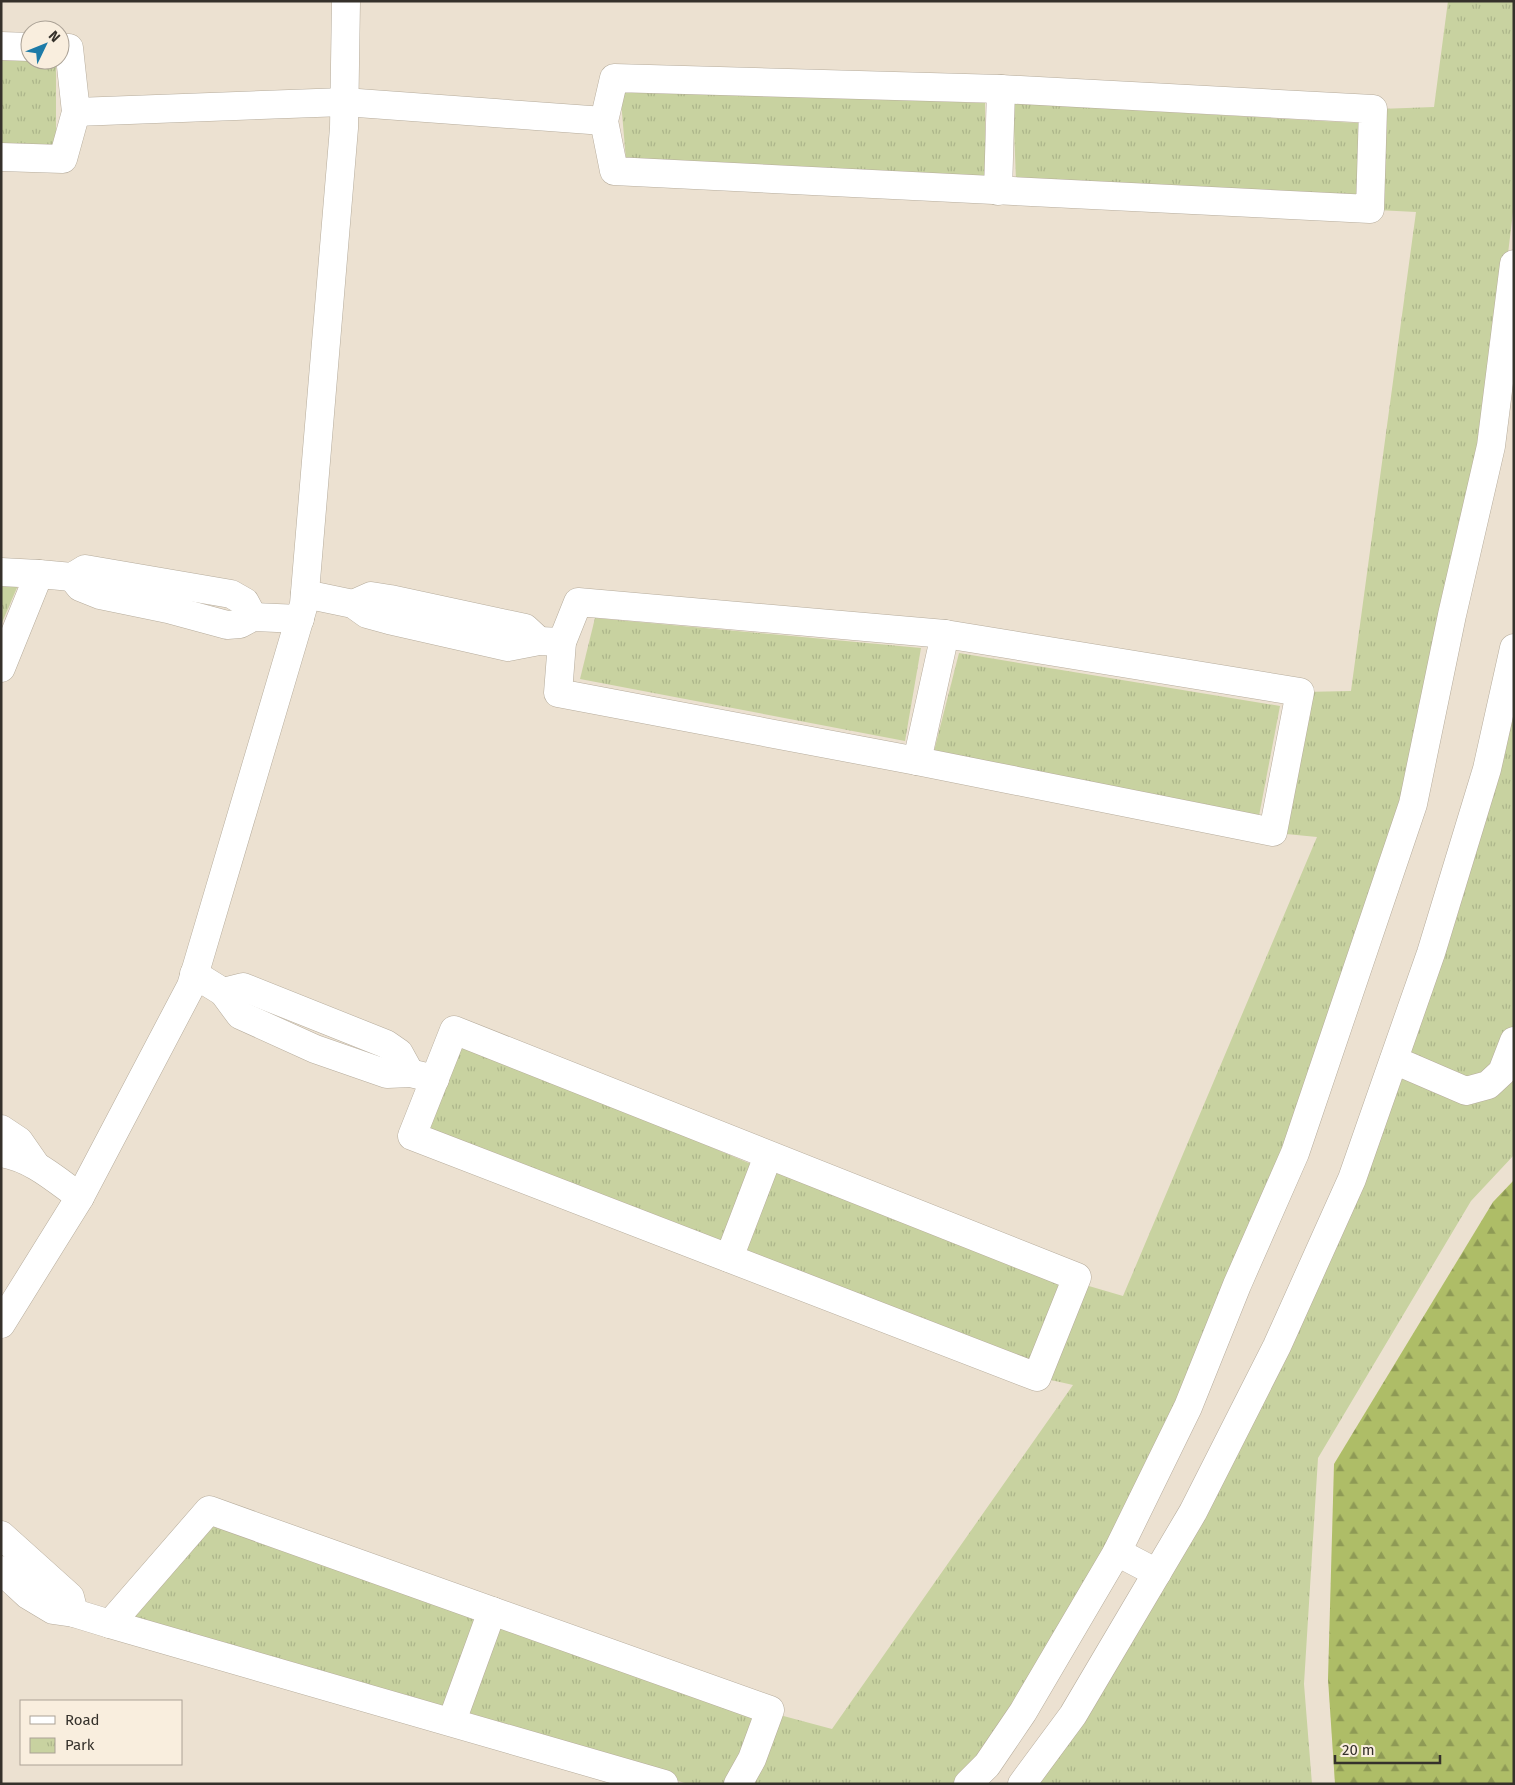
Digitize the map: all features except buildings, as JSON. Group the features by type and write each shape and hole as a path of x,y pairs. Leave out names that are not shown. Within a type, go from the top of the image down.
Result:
{"street":[{"path":"1,1324 80,1197 191,986 303,606 344,138 346,1"},
{"path":"1,46 20,47"},
{"path":"1,157 63,159 76,112 70,57"},
{"path":"614,78 1001,89 1373,109 1370,209 614,171 604,121 614,78"},
{"path":"998,191 1001,89"},
{"path":"76,112 344,102 604,121"},
{"path":"968,1784 987,1765 1023,1712 1117,1552 1188,1407 1237,1285 1295,1153 1413,804 1452,615 1491,446 1514,264"},
{"path":"1,572 72,577 85,569 230,594 245,602 253,617 303,606 353,604 371,596 390,598 525,628 551,641"},
{"path":"1,668 39,574"},
{"path":"578,602 945,634 1300,692 1273,832 917,761 558,693 551,641 578,602"},
{"path":"917,761 945,634"},
{"path":"1022,1784 1074,1715 1193,1512 1277,1346 1352,1179 1431,952 1486,769 1514,648"},
{"path":"194,974 223,992 243,987 386,1044 399,1053 422,1076"},
{"path":"454,1030 1077,1278 1037,1377 412,1136 422,1076 454,1030"},
{"path":"1394,1060 1466,1091 1488,1085 1502,1072 1514,1041"},
{"path":"1,1129 19,1140 36,1165"},
{"path":"1,1153 12,1155 36,1165 80,1197"},
{"path":"729,1258 768,1156"},
{"path":"110,1624 209,1510 770,1710 752,1759 738,1784"},
{"path":"1,1535 70,1597 74,1613"},
{"path":"1117,1552 1156,1573"},
{"path":"1,1570 28,1595 54,1610 74,1613 664,1784"},
{"path":"452,1721 492,1611"}],"green space":[{"path":"1448,1 1514,1 1514,204 1485,444 1405,803 1283,1147 1180,1400 1106,1545 1013,1704 980,1753 953,1784 743,1784 776,1714 832,1729 1073,1385 1042,1378 1082,1284 1123,1296 1317,837 1276,833 1302,692 1351,691 1416,212 1377,210 1379,109 1434,107"},
{"path":"1,60 20,61 20,70 56,70 56,145 1,144"},
{"path":"620,89 985,103 985,176 626,160"},
{"path":"1013,103 1358,123 1360,197 1016,180"},
{"path":"1,582 19,583 1,625"},
{"path":"595,618 921,648 905,741 580,679"},
{"path":"959,653 1280,706 1259,816 933,755"},
{"path":"1514,665 1514,1155 1471,1201 1318,1458 1304,1684 1312,1784 1034,1784 1355,1181"},
{"path":"459,1041 751,1164 721,1242 426,1132"},
{"path":"773,1169 1065,1285 1034,1366 740,1253"},
{"path":"1514,1180 1514,1784 1335,1784 1328,1679 1334,1464 1493,1202"},
{"path":"212,1522 480,1619 447,1710 124,1620"},
{"path":"495,1618 759,1715 727,1784 688,1784 461,1717"}]}
